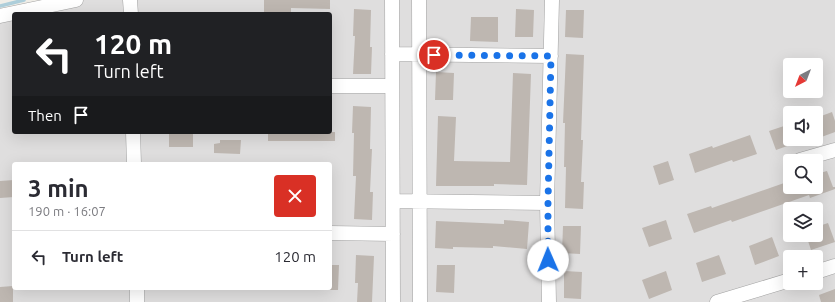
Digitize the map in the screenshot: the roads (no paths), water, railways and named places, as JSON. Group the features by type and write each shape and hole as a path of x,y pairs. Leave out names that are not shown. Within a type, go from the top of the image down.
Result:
{"street":[{"path":"19,12 76,0"},
{"path":"130,0 131,12"},
{"path":"392,0 393,302"},
{"path":"419,0 420,302"},
{"path":"549,302 548,203 552,0"},
{"path":"0,16 12,13"},
{"path":"392,54 551,56"},
{"path":"332,86 392,86"},
{"path":"134,134 134,162"},
{"path":"821,154 835,150"},
{"path":"393,201 548,203"},
{"path":"332,233 393,234"},
{"path":"823,270 835,266"},
{"path":"717,302 783,282"},
{"path":"137,290 137,302"}],"waterway":[{"path":"0,6 24,0"}]}
